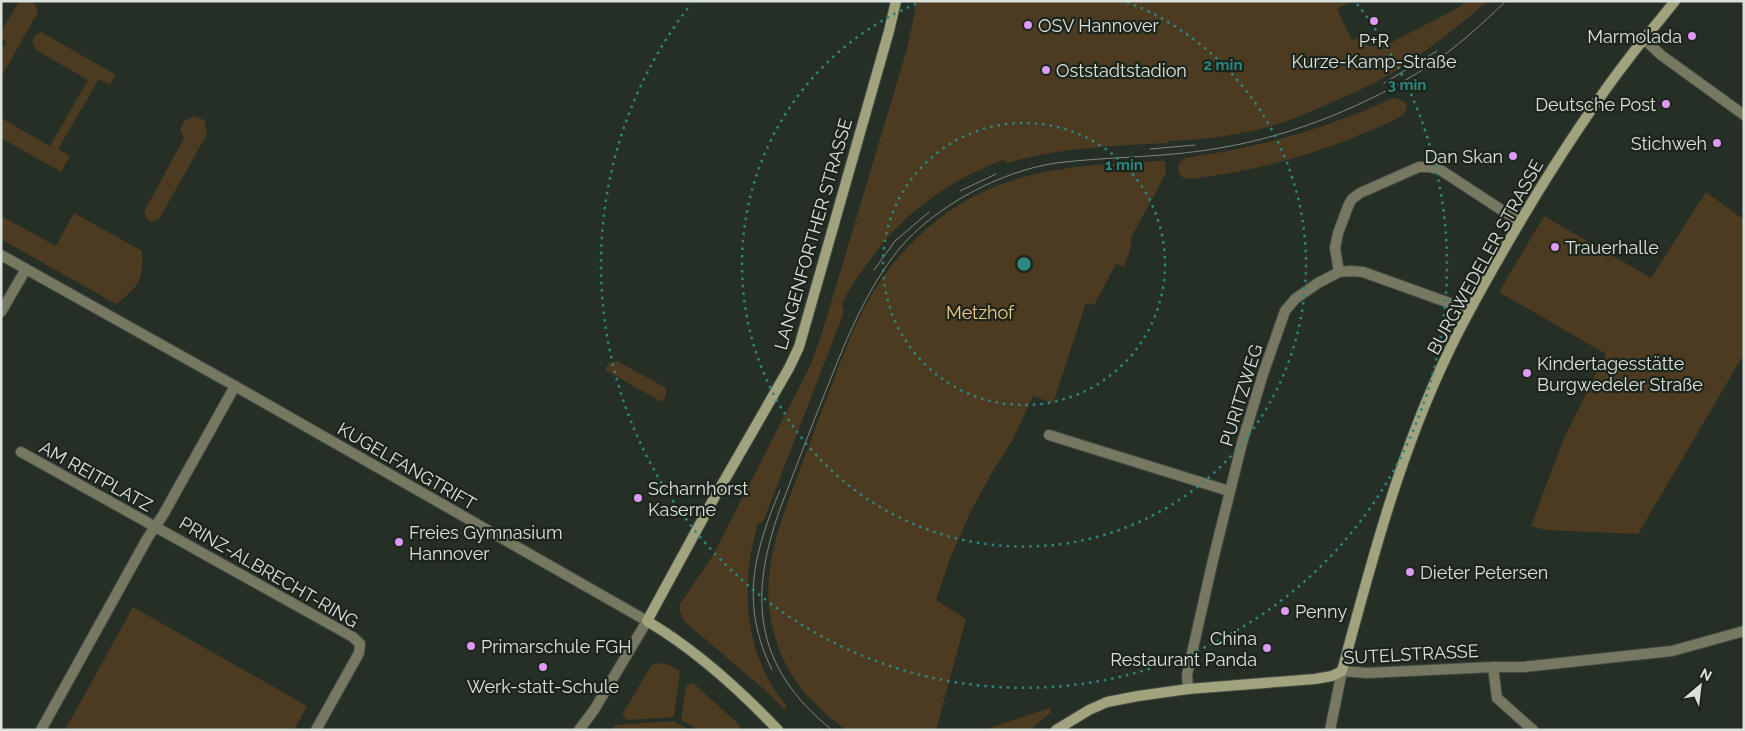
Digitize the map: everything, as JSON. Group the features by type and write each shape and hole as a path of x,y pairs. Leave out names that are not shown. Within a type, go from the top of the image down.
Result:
{"main road":[{"name":"LANGENFORTHER STRASSE","path":"647,621 713,500 790,368 799,347 896,1"},
{"name":"BURGWEDELER STRASSE","path":"1342,671 1381,532 1415,428 1448,352 1469,310 1555,165 1598,101 1675,1"},
{"name":"KUGELFANGTRIFT","path":"647,621 695,654 758,709 778,730"},
{"name":"SUTELSTRASSE","path":"1056,730 1089,710 1107,702 1188,689 1315,679 1332,676 1342,671"}],"street":[{"path":"1644,39 1661,55 1744,115"},
{"path":"1339,272 1335,248 1338,233 1352,199 1360,193 1419,167 1439,169 1520,222"},
{"name":"KUGELFANGTRIFT","path":"1,255 647,621"},
{"path":"1,312 26,269"},
{"name":"PURITZWEG","path":"1188,689 1187,675 1229,491 1263,374 1285,311 1295,299 1318,283 1339,272 1351,271 1363,272 1469,310"},
{"name":"PRINZ-ALBRECHT-RING","path":"41,730 235,386"},
{"path":"1049,435 1229,491"},
{"name":"AM REITPLATZ","path":"21,452 155,527"},
{"name":"PRINZ-ALBRECHT-RING","path":"155,527 353,637 360,644 359,653 316,730"},
{"path":"580,730 647,621"},
{"name":"SUTELSTRASSE","path":"1342,671 1367,673 1493,666 1523,667 1672,651 1744,631"},
{"path":"1493,666 1497,698 1533,730"},
{"path":"1330,730 1342,671"}],"green space":[{"path":"19,1 30,1 35,4 38,12 1,77 1,51 7,42 1,38 1,32"},
{"path":"917,1 1351,1 1337,9 1352,40 1370,34 1366,42 1368,46 1386,45 1456,9 1467,1 1488,1 1436,43 1396,71 1351,94 1293,119 1273,126 1228,136 1168,141 1168,143 1067,150 1007,163 1003,160 976,171 929,200 890,235 857,278 842,303 844,312 763,522 758,523 752,546 749,570 749,619 761,665 772,686 787,706 785,710 765,690 684,621 680,612 680,604 712,557 811,364 907,49"},
{"path":"41,32 116,75 110,85 99,79 58,149 70,156 61,172 1,138 1,118 50,146 88,80 36,50 32,41 34,36"},
{"path":"1393,98 1402,100 1406,104 1404,114 1382,126 1323,149 1269,165 1212,176 1189,179 1182,177 1179,173 1178,165 1184,158 1238,149 1291,136 1342,119"},
{"path":"194,116 204,120 207,134 159,219 152,222 147,219 144,212 184,138 180,129 184,121"},
{"name":"Metzhof","path":"1165,161 1166,173 1131,238 1131,247 1124,267 1116,264 1094,305 1086,303 1053,403 1033,396 1012,441 992,472 970,513 951,556 936,600 966,619 936,730 846,730 816,705 803,691 784,661 772,625 768,588 772,555 786,507 843,356 870,297 892,265 923,232 965,201 990,189 1044,172 1099,165"},
{"path":"1706,192 1744,220 1744,354 1638,534 1546,530 1531,526 1564,438 1606,354 1499,292 1544,216 1651,278"},
{"path":"74,213 142,251 141,276 135,287 116,304 1,239 1,216 56,246"},
{"path":"617,361 666,388 666,395 662,402 605,370 609,363"},
{"path":"133,607 307,706 294,730 65,730"},
{"path":"661,663 680,671 674,717 628,720 622,715 652,665"},
{"path":"694,684 741,726 739,728 741,730 698,730 681,720 686,687"},
{"path":"1049,708 1051,712 1030,730 987,729"},
{"path":"673,721 689,730 610,730 616,725"}],"tram line":[{"path":"832,730 805,705 785,680 772,653 764,626 762,597 764,566 783,501 843,347 877,280 899,249 914,233 950,205 992,182 1035,167 1098,159 1204,151 1277,135 1330,117 1380,94 1427,67 1468,36 1506,1"},
{"path":"1384,83 1437,51"},
{"path":"1150,149 1195,145"},
{"path":"960,191 996,174"},
{"path":"874,270 895,241 929,212"},
{"path":"772,670 762,646 753,601 757,558 780,490"}],"place":[{"name":"P+R Kurze-Kamp-Straße","path":"1374,21"},
{"name":"OSV Hannover","path":"1028,25"},
{"name":"Marmolada","path":"1692,36"},
{"name":"Oststadtstadion","path":"1046,70"},
{"name":"Deutsche Post","path":"1666,104"},
{"name":"Stichweh","path":"1717,143"},
{"name":"Dan Skan","path":"1513,156"},
{"name":"Trauerhalle","path":"1555,247"},
{"name":"Kindertagesstätte Burgwedeler Straße","path":"1527,373"},
{"name":"Scharnhorst Kaserne","path":"638,498"},
{"name":"Freies Gymnasium Hannover","path":"399,542"},
{"name":"Dieter Petersen","path":"1410,572"},
{"name":"Penny","path":"1285,611"},
{"name":"Primarschule FGH","path":"471,646"},
{"name":"China Restaurant Panda","path":"1267,648"},
{"name":"Werk-statt-Schule","path":"543,667"}]}
